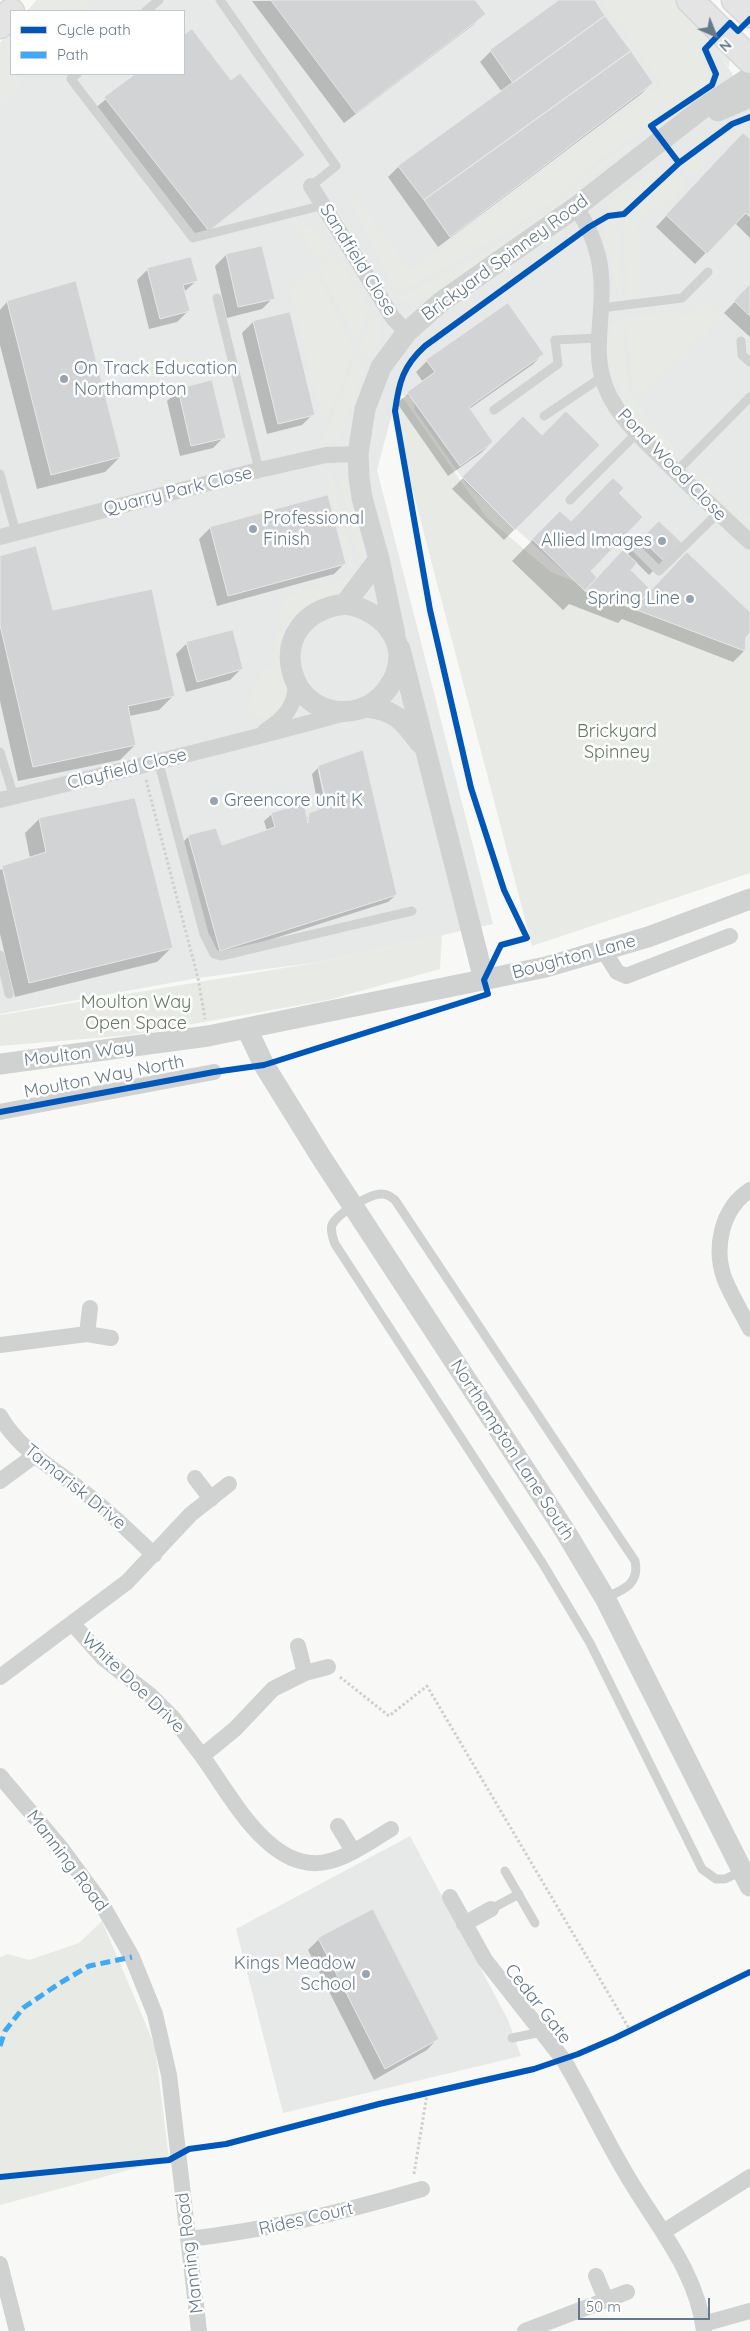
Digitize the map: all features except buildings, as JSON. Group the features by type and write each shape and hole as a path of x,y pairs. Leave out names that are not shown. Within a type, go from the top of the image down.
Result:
{"main road":[{"path":"14,10 22,0"},
{"path":"690,0 750,60"},
{"path":"735,0 750,14"},
{"path":"0,25 10,14"}],"street":[{"name":"Brickyard Spinney Road","path":"484,980 423,747 379,559 362,498 358,454 365,409 371,387 381,366 407,332 441,302 576,207 699,112 750,77"},
{"path":"667,138 746,97"},
{"name":"Sandfield Close","path":"311,186 394,318 407,332"},
{"name":"Pond Wood Close","path":"576,207 589,227 596,244 601,265 601,308 598,338 602,377 616,407 637,433 750,542"},
{"name":"Quarry Park Close","path":"0,537 259,470 326,455 358,454"},
{"path":"345,604 379,559"},
{"path":"345,604 360,606 374,613 397,642 399,666 392,683 380,697 358,709 325,708 304,694 296,684 291,669 290,653 294,637 302,623 322,609 345,604"},
{"name":"Clayfield Close","path":"255,738 281,721 295,697 296,684"},
{"name":"Brickyard Spinney Road","path":"358,709 383,708 397,716 406,723 423,747"},
{"name":"Clayfield Close","path":"7,799 158,760 255,738 358,709"},
{"name":"Boughton Lane","path":"247,1029 484,980 604,951 750,899"},
{"path":"604,951 617,972 626,976 730,936"},
{"name":"Moulton Way","path":"0,1064 247,1029"},
{"name":"Northampton Lane South","path":"247,1029 264,1065 353,1207 520,1460 605,1598 746,1879"},
{"name":"Moulton Way North","path":"0,1112 214,1072"},
{"path":"750,1190 735,1204 722,1227 720,1259 725,1280 750,1329"},
{"path":"87,1334 90,1308"},
{"path":"0,1345 87,1334 111,1338"},
{"name":"Tamarisk Drive","path":"0,1416 12,1434 34,1456 85,1492 154,1555"},
{"path":"0,1481 34,1456"},
{"path":"195,1478 211,1499"},
{"path":"0,1678 127,1582 192,1514 229,1484"},
{"name":"White Doe Drive","path":"72,1624 103,1658 150,1695 174,1719 260,1837 281,1854 308,1862 324,1862 353,1851 391,1830"},
{"path":"298,1646 305,1673"},
{"path":"202,1756 235,1729 273,1689 305,1673 328,1667"},
{"name":"Manning Road","path":"0,1776 82,1874 116,1928 143,1982 159,2029 169,2075 199,2331"},
{"path":"338,1826 353,1851"},
{"name":"Cedar Gate","path":"450,1897 485,1960 562,2059 613,2152 663,2232"},
{"path":"464,1924 491,1909"},
{"path":"750,2177 663,2232 686,2270 695,2292 704,2328 750,2311"},
{"name":"Rides Court","path":"188,2239 263,2230 334,2214 416,2190"},
{"path":"0,2264 17,2331"},
{"path":"596,2276 606,2300"},
{"path":"525,2331 543,2328 627,2292"}],"lane":[{"path":"147,10 159,0"},
{"path":"220,0 336,166 311,186"},
{"path":"76,75 70,79 193,238 324,204"},
{"path":"601,308 682,298 708,272"},
{"path":"217,298 259,470"},
{"path":"494,410 558,364 555,340 598,338"},
{"path":"741,341 742,355 750,362"},
{"path":"544,416 602,377"},
{"path":"676,472 750,397"},
{"path":"570,500 637,433"},
{"path":"0,474 16,533"},
{"path":"634,546 659,571 718,513"},
{"path":"0,752 7,799"},
{"path":"158,760 204,934 214,954 221,956 412,911"},
{"path":"0,955 9,994"},
{"path":"605,1598 631,1584 637,1570 635,1561 395,1200 388,1194 380,1194 353,1207 337,1219 332,1226 331,1235 335,1244 543,1564 590,1643 702,1869 716,1880 746,1879"},
{"path":"505,1871 535,1923"},
{"path":"491,1909 519,1894"},
{"path":"512,2038 542,2032"}],"path":[{"path":"142,765 198,978 208,1036"},
{"path":"328,1667 388,1716 427,1686 630,2030"},
{"path":"622,2034 638,2026"},
{"path":"417,2096 436,2092"},
{"path":"416,2190 427,2094"}],"shaded area":[{"path":"37,0 683,0 750,100 750,654 564,572 467,485 414,409 415,397 397,395 377,470 493,924 320,962 198,978 0,1014 0,43 10,31 10,75 185,75 185,10 28,10"},
{"name":"Kings Meadow School","path":"410,1836 508,2020 521,2056 283,2113 236,1929"}],"green space":[{"path":"37,0 92,0 83,10 28,10"},
{"path":"601,0 669,0 704,33 730,53 729,68 707,37 696,48 710,73 708,82 704,87 590,165 554,201 500,236 398,293 351,202 353,194 411,271 662,83"},
{"path":"10,31 10,75 27,75 0,107 0,43"},
{"path":"734,133 689,178 680,167 725,134"},
{"path":"634,141 637,144 591,177 562,207 428,299 414,303 396,300 498,245 558,204 594,168"},
{"path":"656,168 663,172 624,210 606,211 612,199"},
{"path":"675,170 688,183 663,210 656,204 638,223 641,299 627,301 624,219"},
{"path":"617,219 622,297 614,287 605,223"},
{"path":"295,224 317,232 332,251 317,261"},
{"path":"336,256 369,307 357,340 317,266"},
{"path":"314,268 354,349 325,426 290,286"},
{"path":"707,300 722,318 641,400 634,393 625,318 659,313 690,314"},
{"path":"373,311 379,325 379,336 368,360 361,347"},
{"path":"621,319 629,395 678,451 664,444 649,431 634,413 621,392 612,370 608,349 610,332"},
{"path":"357,355 364,370 339,438 329,445 308,444 324,440"},
{"name":"Brickyard Spinney","path":"388,396 403,398 486,517 551,572 667,618 750,654 750,873 532,946"},
{"path":"698,467 750,518 750,524 697,474"},
{"path":"325,471 331,473 355,567 349,569"},
{"path":"337,471 349,480 364,540 365,562 360,563"},
{"path":"355,577 345,590 312,603 293,688 279,714 264,719 247,711 261,672 270,668 285,596"},
{"name":"Moulton Way Open Space","path":"442,935 440,969 328,1000 131,1035 0,1046 0,1015 320,962"},
{"path":"102,1921 155,2046 169,2159 0,2205 0,1957 8,1954 29,1960 79,1943"}],"marked path":[{"path":"0,2046 5,2031 23,2008 60,1983 89,1966 132,1957"}],"cycle path":[{"path":"679,163 651,126 712,85 716,74 705,49 730,23 738,31 750,19"},
{"path":"0,1112 214,1072 264,1065 488,994 484,980 501,945 527,938 504,890 471,788 430,610 395,411 400,383 407,368 425,346 589,227 608,216 624,214 679,163 732,124 750,117"},
{"path":"0,2177 169,2160 189,2149 226,2144 379,2104 534,2069 578,2054 615,2038 750,1972"}],"place":[{"name":"On Track Education Northampton","path":"64,379"},
{"name":"Professional Finish","path":"253,529"},
{"name":"Allied Images","path":"662,541"},
{"name":"Spring Line","path":"690,599"},
{"name":"Greencore unit K","path":"214,801"},
{"name":"Kings Meadow School","path":"366,1974"}]}
